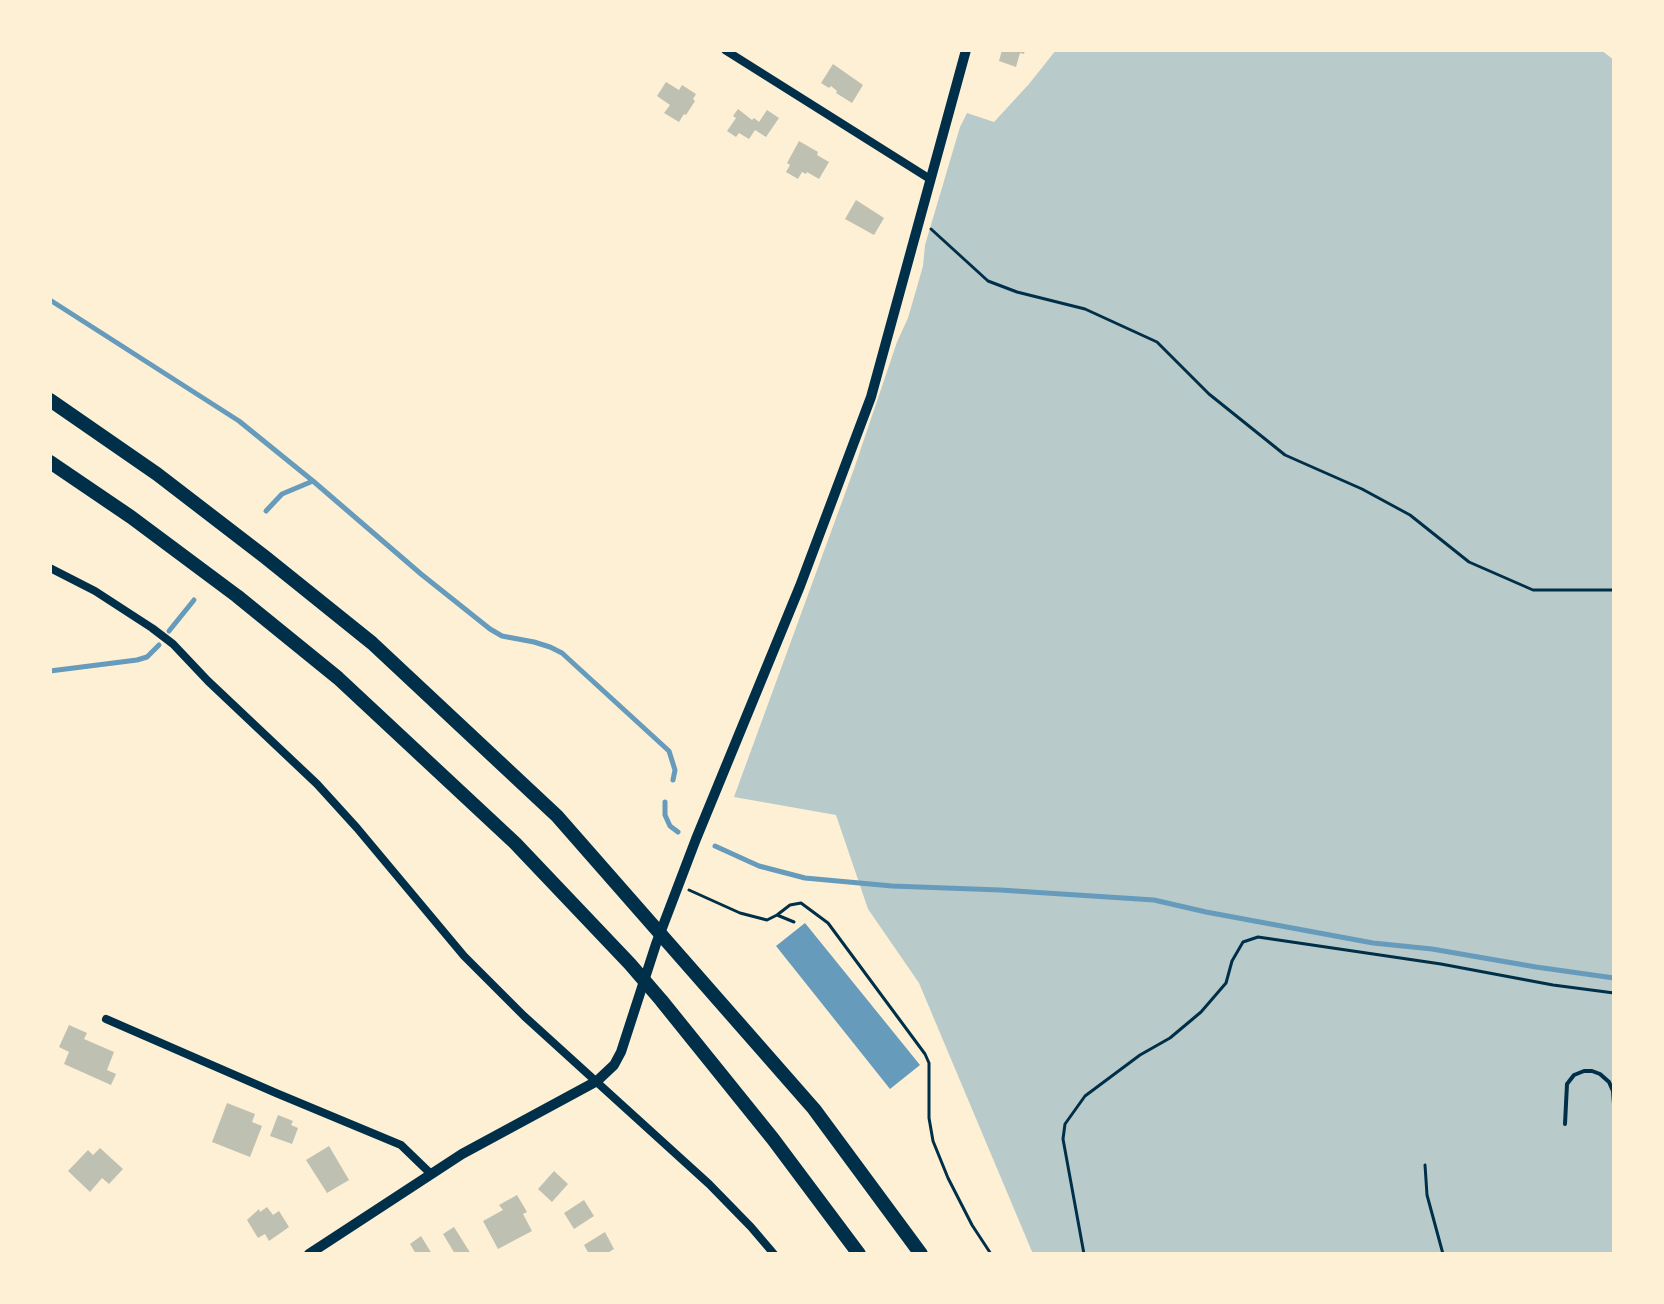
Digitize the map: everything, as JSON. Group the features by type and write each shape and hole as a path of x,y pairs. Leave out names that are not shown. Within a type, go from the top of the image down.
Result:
{"highway":[{"path":"50,400 157,474 372,643 557,816 814,1109 921,1254"},
{"path":"50,462 131,517 237,596 338,678 515,843 660,999 773,1139 859,1254"}],"street":[{"path":"725,50 930,179"},
{"path":"309,1254 462,1154 597,1081 614,1065 656,944 800,586 871,397 966,50"},
{"path":"50,568 95,591 173,644 317,784 464,956 524,1016 709,1184 774,1254"},
{"path":"106,1019 401,1145 431,1174"}],"lane":[{"path":"1565,1124 1567,1084 1574,1075 1584,1071 1600,1074 1609,1082 1614,1104"}],"path":[{"path":"921,217 940,239 988,281 1017,292 1085,309 1157,342 1209,394 1285,455 1362,489 1410,515 1469,562 1533,590 1614,590"},
{"path":"679,885 740,913 767,920 790,905 801,903 828,923 925,1054 929,1063 929,1118 933,1141 972,1225 991,1254"},
{"path":"777,915 794,922"},
{"path":"1084,1254 1063,1139 1065,1124 1085,1096 1140,1055 1170,1038 1201,1012 1226,983 1232,961 1243,942 1258,937 1614,993"},
{"path":"1425,1165 1427,1195 1443,1254"}],"shaded area":[{"path":"1056,50 1601,50 1614,60 1614,1254 1033,1254 919,983 868,909 836,815 734,797 908,318 923,266 925,245 960,127 967,113 994,122"}],"water":[{"path":"805,923 920,1065 890,1089 776,946"}],"building":[{"path":"1002,50 1025,50 1024,54 1020,53 1016,67 999,61"},
{"path":"833,64 863,85 852,103 831,86 829,88 821,83"},
{"path":"666,82 679,90 682,85 696,94 695,101 679,122 664,113 670,105 657,96"},
{"path":"738,109 759,122 767,110 779,118 766,137 755,130 749,139 739,133 736,137 727,131"},
{"path":"799,141 829,162 819,179 802,172 798,179 786,172 790,165 787,163"},
{"path":"856,200 884,218 874,235 845,219"},
{"path":"69,1025 87,1033 84,1039 114,1052 107,1070 116,1074 111,1085 64,1064 69,1052 59,1047"},
{"path":"227,1103 255,1114 252,1122 262,1126 250,1157 212,1142"},
{"path":"278,1115 293,1121 291,1125 298,1128 292,1144 270,1136"},
{"path":"329,1146 349,1180 327,1193 306,1160"},
{"path":"100,1148 123,1169 109,1184 102,1178 90,1192 68,1171 88,1150 93,1155"},
{"path":"554,1171 568,1184 552,1202 538,1189"},
{"path":"517,1195 527,1212 523,1214 532,1231 498,1249 483,1221 503,1210 499,1205"},
{"path":"584,1200 594,1216 574,1229 564,1213"},
{"path":"267,1207 273,1215 279,1211 289,1227 269,1241 265,1234 258,1238 247,1220 259,1209 260,1212"},
{"path":"454,1227 471,1254 455,1254 443,1234"},
{"path":"605,1232 614,1249 606,1254 589,1254 584,1245"},
{"path":"421,1236 432,1254 416,1254 410,1244"}],"waterway":[{"path":"50,300 239,421 490,629 502,636 534,642 562,653 669,751 675,770 673,780"},
{"path":"266,511 282,494 313,481"},
{"path":"169,631 194,600"},
{"path":"50,671 137,660 147,657 159,645"},
{"path":"665,802 665,815 670,826 678,832"},
{"path":"715,846 759,866 805,878 892,886 1154,900 1373,943 1432,949 1614,978"}]}
